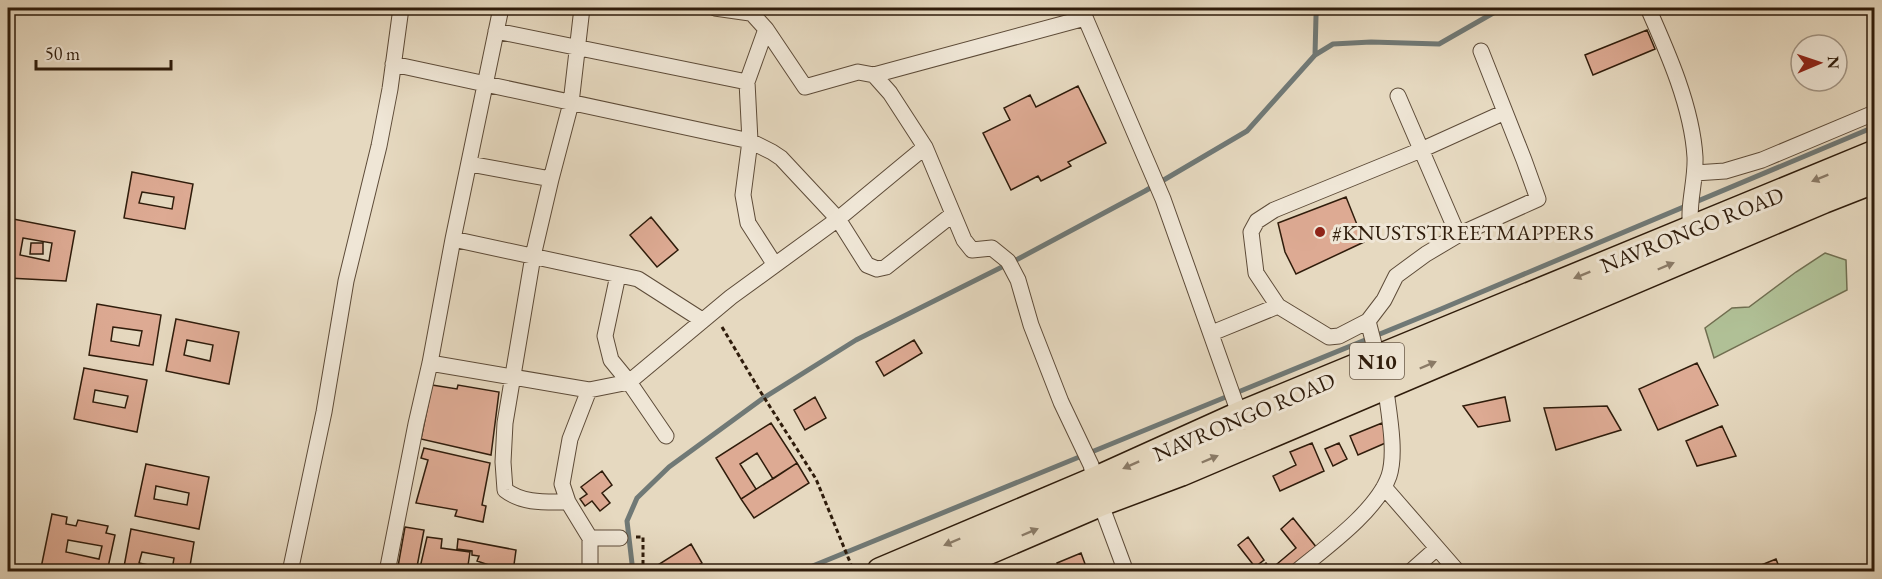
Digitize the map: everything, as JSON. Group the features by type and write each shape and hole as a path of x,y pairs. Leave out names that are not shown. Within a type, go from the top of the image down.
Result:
{"highway":[{"name":"NAVRONGO ROAD","path":"881,572 1098,492 1180,472 1382,372 1690,230 1875,155"},
{"name":"NAVRONGO ROAD","path":"938,572 1098,492 1240,416 1382,372 1875,179"}],"street":[{"path":"290,572 324,412 346,281 378,146 393,64 400,8"},
{"path":"387,572 501,8"},
{"path":"568,502 532,501 513,496 505,490 503,462 505,423 533,256 571,103 582,8"},
{"path":"715,8 748,10 766,29 805,87 858,72 874,75 1083,13 1163,199 1240,416"},
{"path":"1648,8 1663,41 1686,105 1695,156 1689,218 1690,230"},
{"path":"766,29 747,82 750,141 743,195 748,223 775,265"},
{"path":"496,31 747,82"},
{"path":"1481,51 1505,112 1538,199 1458,235 1426,254 1396,276 1384,300 1368,321 1339,336 1329,337 1278,306 1256,273 1251,232 1257,221 1274,210 1421,150 1505,112"},
{"path":"393,64 750,141 781,158 838,219 867,265 877,268 886,267 953,214"},
{"path":"874,75 891,93 925,147 964,240 972,250 992,248 1008,261 1018,280 1031,325 1061,402 1091,465 1126,572"},
{"path":"1398,96 1458,235"},
{"path":"1695,173 1725,171 1762,160 1875,113"},
{"path":"430,363 589,390 629,382 708,315 838,219 925,147"},
{"path":"470,164 551,179"},
{"path":"453,239 638,279 708,315"},
{"path":"618,275 605,336 611,360 666,436"},
{"path":"1212,333 1278,306"},
{"path":"1296,572 1356,521 1380,494 1390,474 1392,446 1382,372 1368,321"},
{"path":"589,390 570,439 562,484 568,502 590,538 590,572"},
{"path":"1384,487 1458,572"},
{"path":"590,538 620,538"},
{"path":"1410,572 1437,548"}],"path":[{"path":"708,315 816,479 852,567"},
{"path":"643,537 645,572"}],"green space":[{"path":"1825,253 1846,260 1847,290 1714,358 1705,328 1732,308 1749,307"}],"building":[{"path":"1647,30 1655,49 1593,75 1585,55"},
{"path":"1078,86 1106,143 1068,162 1071,166 1041,181 1038,176 1011,190 983,133 1010,120 1004,108 1030,95 1036,107"},
{"path":"132,172 193,184 185,229 124,218","holes":["142,192 174,197 172,209 139,203"]},
{"name":"#KNUSTSTREETMAPPERS","path":"1346,197 1364,242 1296,274 1285,252 1278,223"},
{"path":"651,217 678,250 657,267 630,235"},
{"path":"8,218 75,231 66,281 8,278","holes":["23,238 52,243 49,261 20,255"]},
{"path":"31,243 43,243 43,254 30,254"},
{"path":"97,304 161,315 153,365 89,355","holes":["113,327 142,331 139,346 111,341"]},
{"path":"176,319 239,332 229,384 166,371","holes":["187,340 213,345 210,361 184,355"]},
{"path":"914,340 922,353 884,376 876,362"},
{"path":"1697,363 1718,405 1658,430 1639,389"},
{"path":"84,368 147,380 137,432 74,419","holes":["95,390 128,396 125,408 93,402"]},
{"path":"432,385 457,389 458,385 499,392 491,455 421,439"},
{"path":"815,397 826,418 805,430 794,410"},
{"path":"1505,397 1510,421 1478,427 1463,406"},
{"path":"1607,406 1621,430 1556,450 1544,408"},
{"path":"771,423 797,463 773,479 757,453 740,464 756,489 741,499 716,458"},
{"path":"1382,423 1390,441 1358,455 1350,436"},
{"path":"1722,426 1736,456 1697,466 1686,441"},
{"path":"1312,443 1324,471 1280,491 1273,476 1296,465 1290,452"},
{"path":"1339,443 1347,459 1333,466 1325,449"},
{"path":"424,448 490,463 482,505 486,506 483,522 455,516 457,510 416,503 428,460 421,458"},
{"path":"797,463 809,483 754,518 741,499"},
{"path":"146,464 209,477 199,529 135,516","holes":["156,486 189,493 187,505 154,499"]},
{"path":"602,471 612,485 602,493 610,503 600,511 592,501 585,506 580,499 587,494 581,487"},
{"path":"52,514 67,517 66,524 76,526 78,520 108,526 106,533 115,535 107,572 60,572 41,568","holes":["68,540 102,546 99,559 66,552"]},
{"path":"1293,518 1317,548 1288,572 1256,572 1266,563 1271,569 1296,548 1281,529"},
{"path":"405,527 424,530 416,572 397,572"},
{"path":"131,529 194,542 189,572 123,572","holes":["142,552 174,558 172,570 139,563"]},
{"path":"427,537 442,539 441,548 470,552 467,572 419,572"},
{"path":"1248,537 1264,560 1255,567 1238,545"},
{"path":"458,539 516,550 513,572 494,572 492,566 477,561 479,556 472,555 472,551 457,549"},
{"path":"691,544 702,563 688,572 655,572 653,568"},
{"path":"1081,553 1088,572 1060,572 1057,563"},
{"path":"1776,559 1781,572 1762,572 1759,566"}],"waterway":[{"path":"1315,55 1318,8"},
{"path":"633,572 627,521 637,498 669,467 762,399 856,340 1018,259 1145,191 1247,131 1315,55 1333,44 1371,42 1439,44 1502,8"},
{"path":"798,572 1441,309 1874,127"}],"place":[{"name":"#KNUSTSTREETMAPPERS","path":"1320,232"}]}
